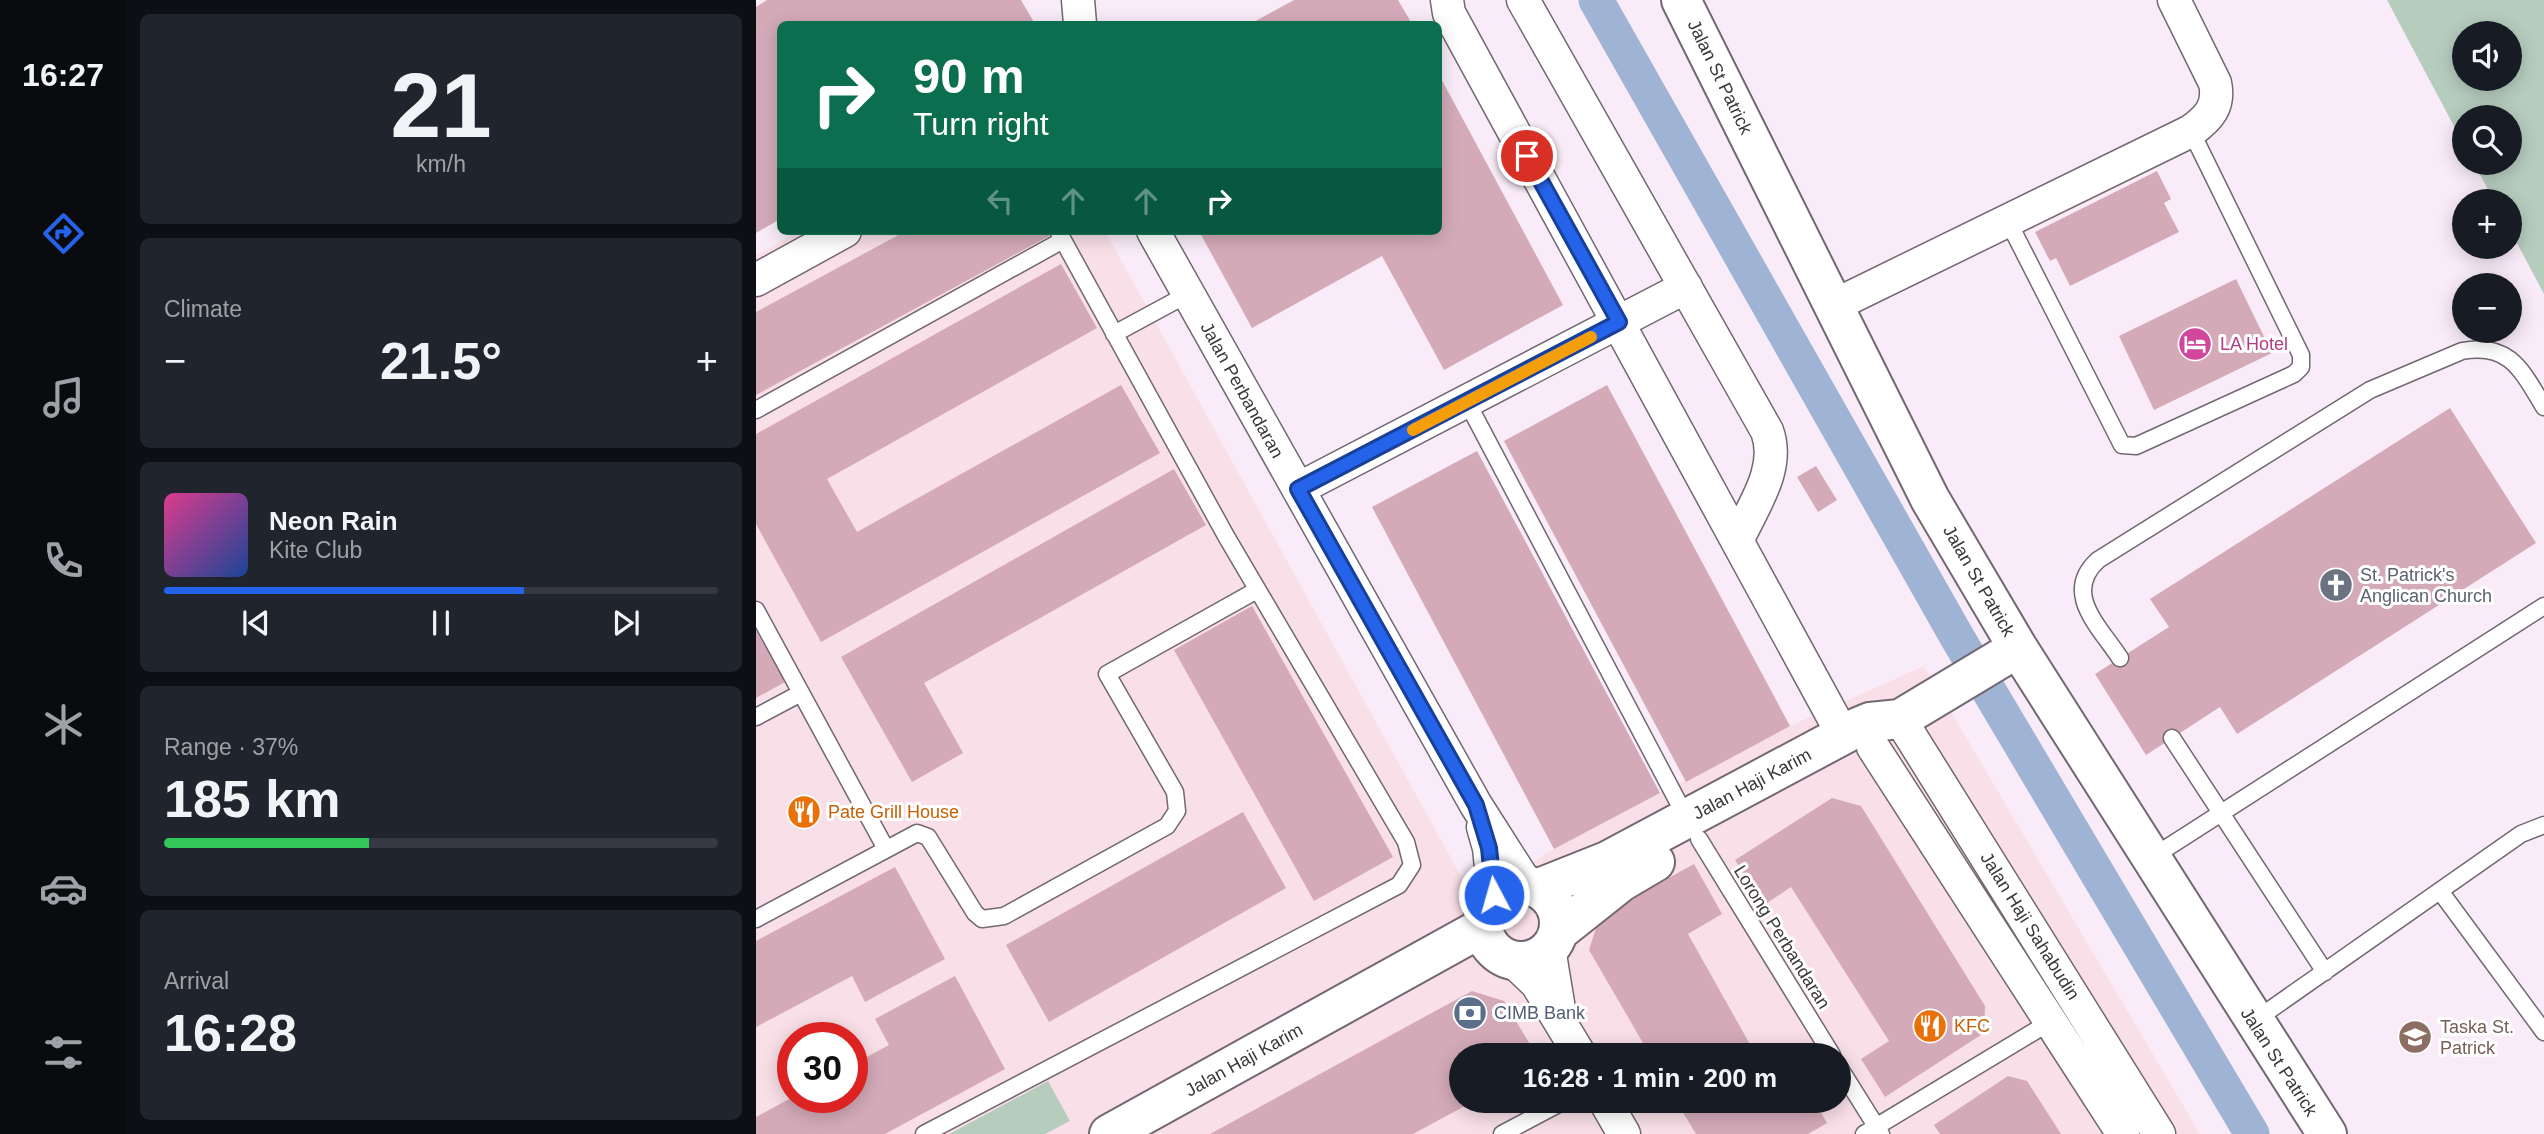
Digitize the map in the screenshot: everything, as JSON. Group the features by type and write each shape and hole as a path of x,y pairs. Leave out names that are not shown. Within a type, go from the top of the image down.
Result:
{"street":[{"path":"1078,0 1080,21"},
{"name":"Jalan Haji Sahabudin","path":"1447,0 1449,13 1738,540 1858,741 1896,783 2123,1134"},
{"path":"1522,0 1686,287 1774,448 1772,465 1738,540"},
{"name":"Jalan St Patrick","path":"1681,0 1930,499 2018,648 2253,1022 2327,1134"},
{"path":"1833,306 2191,131 2211,115 2217,94 2211,74 2174,0"},
{"path":"756,280 838,235"},
{"name":"Jalan Perbandaran","path":"1155,235 1476,805 1508,917"},
{"path":"1298,489 1686,287"},
{"path":"1900,719 2018,648"},
{"name":"Jalan Haji Sahabudin","path":"1900,719 2160,1134"},
{"name":"Jalan Haji Karim","path":"1109,1134 1582,874 1693,829 1900,719"},
{"path":"1896,783 1928,764"},
{"name":"Jalan Haji Karim","path":"1508,917 1532,959 1621,882 1693,829"},
{"path":"1562,1024 1553,940 1556,907 1508,917 1537,984 1573,1043"},
{"path":"1612,1113 1624,1134"}],"lane":[{"path":"2008,221 2118,440 2126,447 2136,446 2294,374 2301,367 2301,355 2191,131"},
{"path":"756,410 1061,236 1257,590 1406,842 1412,865 1407,877 1399,885 1284,948 924,1134"},
{"path":"1114,334 1188,294"},
{"path":"2120,658 2086,604 2081,591 2087,571 2110,553 2370,390 2462,351 2477,348 2494,350 2509,357 2521,370 2544,407"},
{"name":"Lorong Perbandaran","path":"1467,402 1693,829 1825,1043"},
{"path":"756,919 917,833 923,833 975,913 982,919 993,919 1004,916 1167,826 1177,811 1175,792 1107,674 1257,590"},
{"path":"2150,859 2544,607"},
{"path":"756,610 887,849"},
{"path":"756,718 801,693"},
{"path":"2172,738 2325,972"},
{"path":"2253,1022 2521,834 2544,825"},
{"path":"2440,891 2544,1032"},
{"path":"1851,1089 1874,1132 2050,1022"},
{"path":"1502,1134 1541,1113"}],"shaded area":[{"path":"793,235 1107,235 1473,898 1554,849 1790,726 1924,666 2200,1134 1045,1134 1069,1120 1027,1092 949,1134 756,1134 756,255"}],"green space":[{"path":"2387,0 2544,0 2544,294 2522,253 2522,189 2488,189 2480,175 2522,175 2522,105 2452,105 2452,122"},
{"path":"1048,1081 1070,1121 1045,1134 949,1134"}],"building":[{"path":"767,0 1021,0 1033,21 777,21 777,221 756,233 756,7"},
{"path":"1294,0 1398,0 1410,21 1256,21"},
{"path":"1442,80 1563,305 1444,370 1382,256 1252,328 1201,235 1442,235"},
{"path":"2157,171 2171,199 2164,203 2179,232 2070,286 2056,258 2050,261 2035,232"},
{"path":"899,235 1049,236 756,395 756,312"},
{"path":"1061,264 1097,328 827,479 857,532 1121,385 1160,453 821,642 756,524 756,434"},
{"name":"LA Hotel","path":"2236,279 2272,353 2154,410 2119,336"},
{"path":"1607,385 1790,726 1686,782 1504,441"},
{"path":"2450,408 2536,543 2237,734 2220,707 2146,755 2095,674 2169,627 2150,599"},
{"path":"1477,451 1660,793 1554,849 1372,507"},
{"path":"1816,466 1837,500 1818,512 1797,477"},
{"path":"1174,469 1206,525 924,683 963,753 912,782 841,657"},
{"path":"1252,606 1393,857 1314,901 1174,650"},
{"path":"756,630 785,682 756,698"},
{"path":"1832,798 1861,806 1985,1006 1984,1033 1885,1097 1861,1059 1889,1041 1791,887 1764,905 1735,860"},
{"path":"1243,812 1286,888 1049,1022 1006,945"},
{"path":"1694,864 1722,914 1688,934 1749,1043 1643,1043 1589,950 1600,916"},
{"path":"895,867 945,959 865,1002 852,976 756,1027 756,941"},
{"path":"955,976 1005,1069 885,1134 756,1134 756,1117 777,1106 777,1113 868,1113 868,1056 889,1045 875,1019"},
{"path":"1472,991 1504,1001 1529,1043 1449,1043 1449,1113 1452,1113 1413,1134 1210,1134"},
{"path":"2008,1076 2027,1081 2061,1134 1940,1134 1934,1125"},
{"path":"1683,1113 1821,1113 1827,1123 1808,1134 1696,1134"}],"waterway":[{"path":"1596,0 1957,637 2252,1134"}],"slow traffic":[{"path":"1413,430 1591,337"}],"place":[{"name":"LA Hotel","path":"2195,344"},
{"name":"St. Patrick's Anglican Church","path":"2336,585"},
{"name":"Pate Grill House","path":"804,812"},
{"name":"CIMB Bank","path":"1470,1013"},
{"name":"KFC","path":"1930,1026"},
{"name":"Taska St. Patrick","path":"2415,1037"}],"route":[{"path":"1494,895 1489,848 1476,805 1298,489 1619,322 1527,156"}]}
